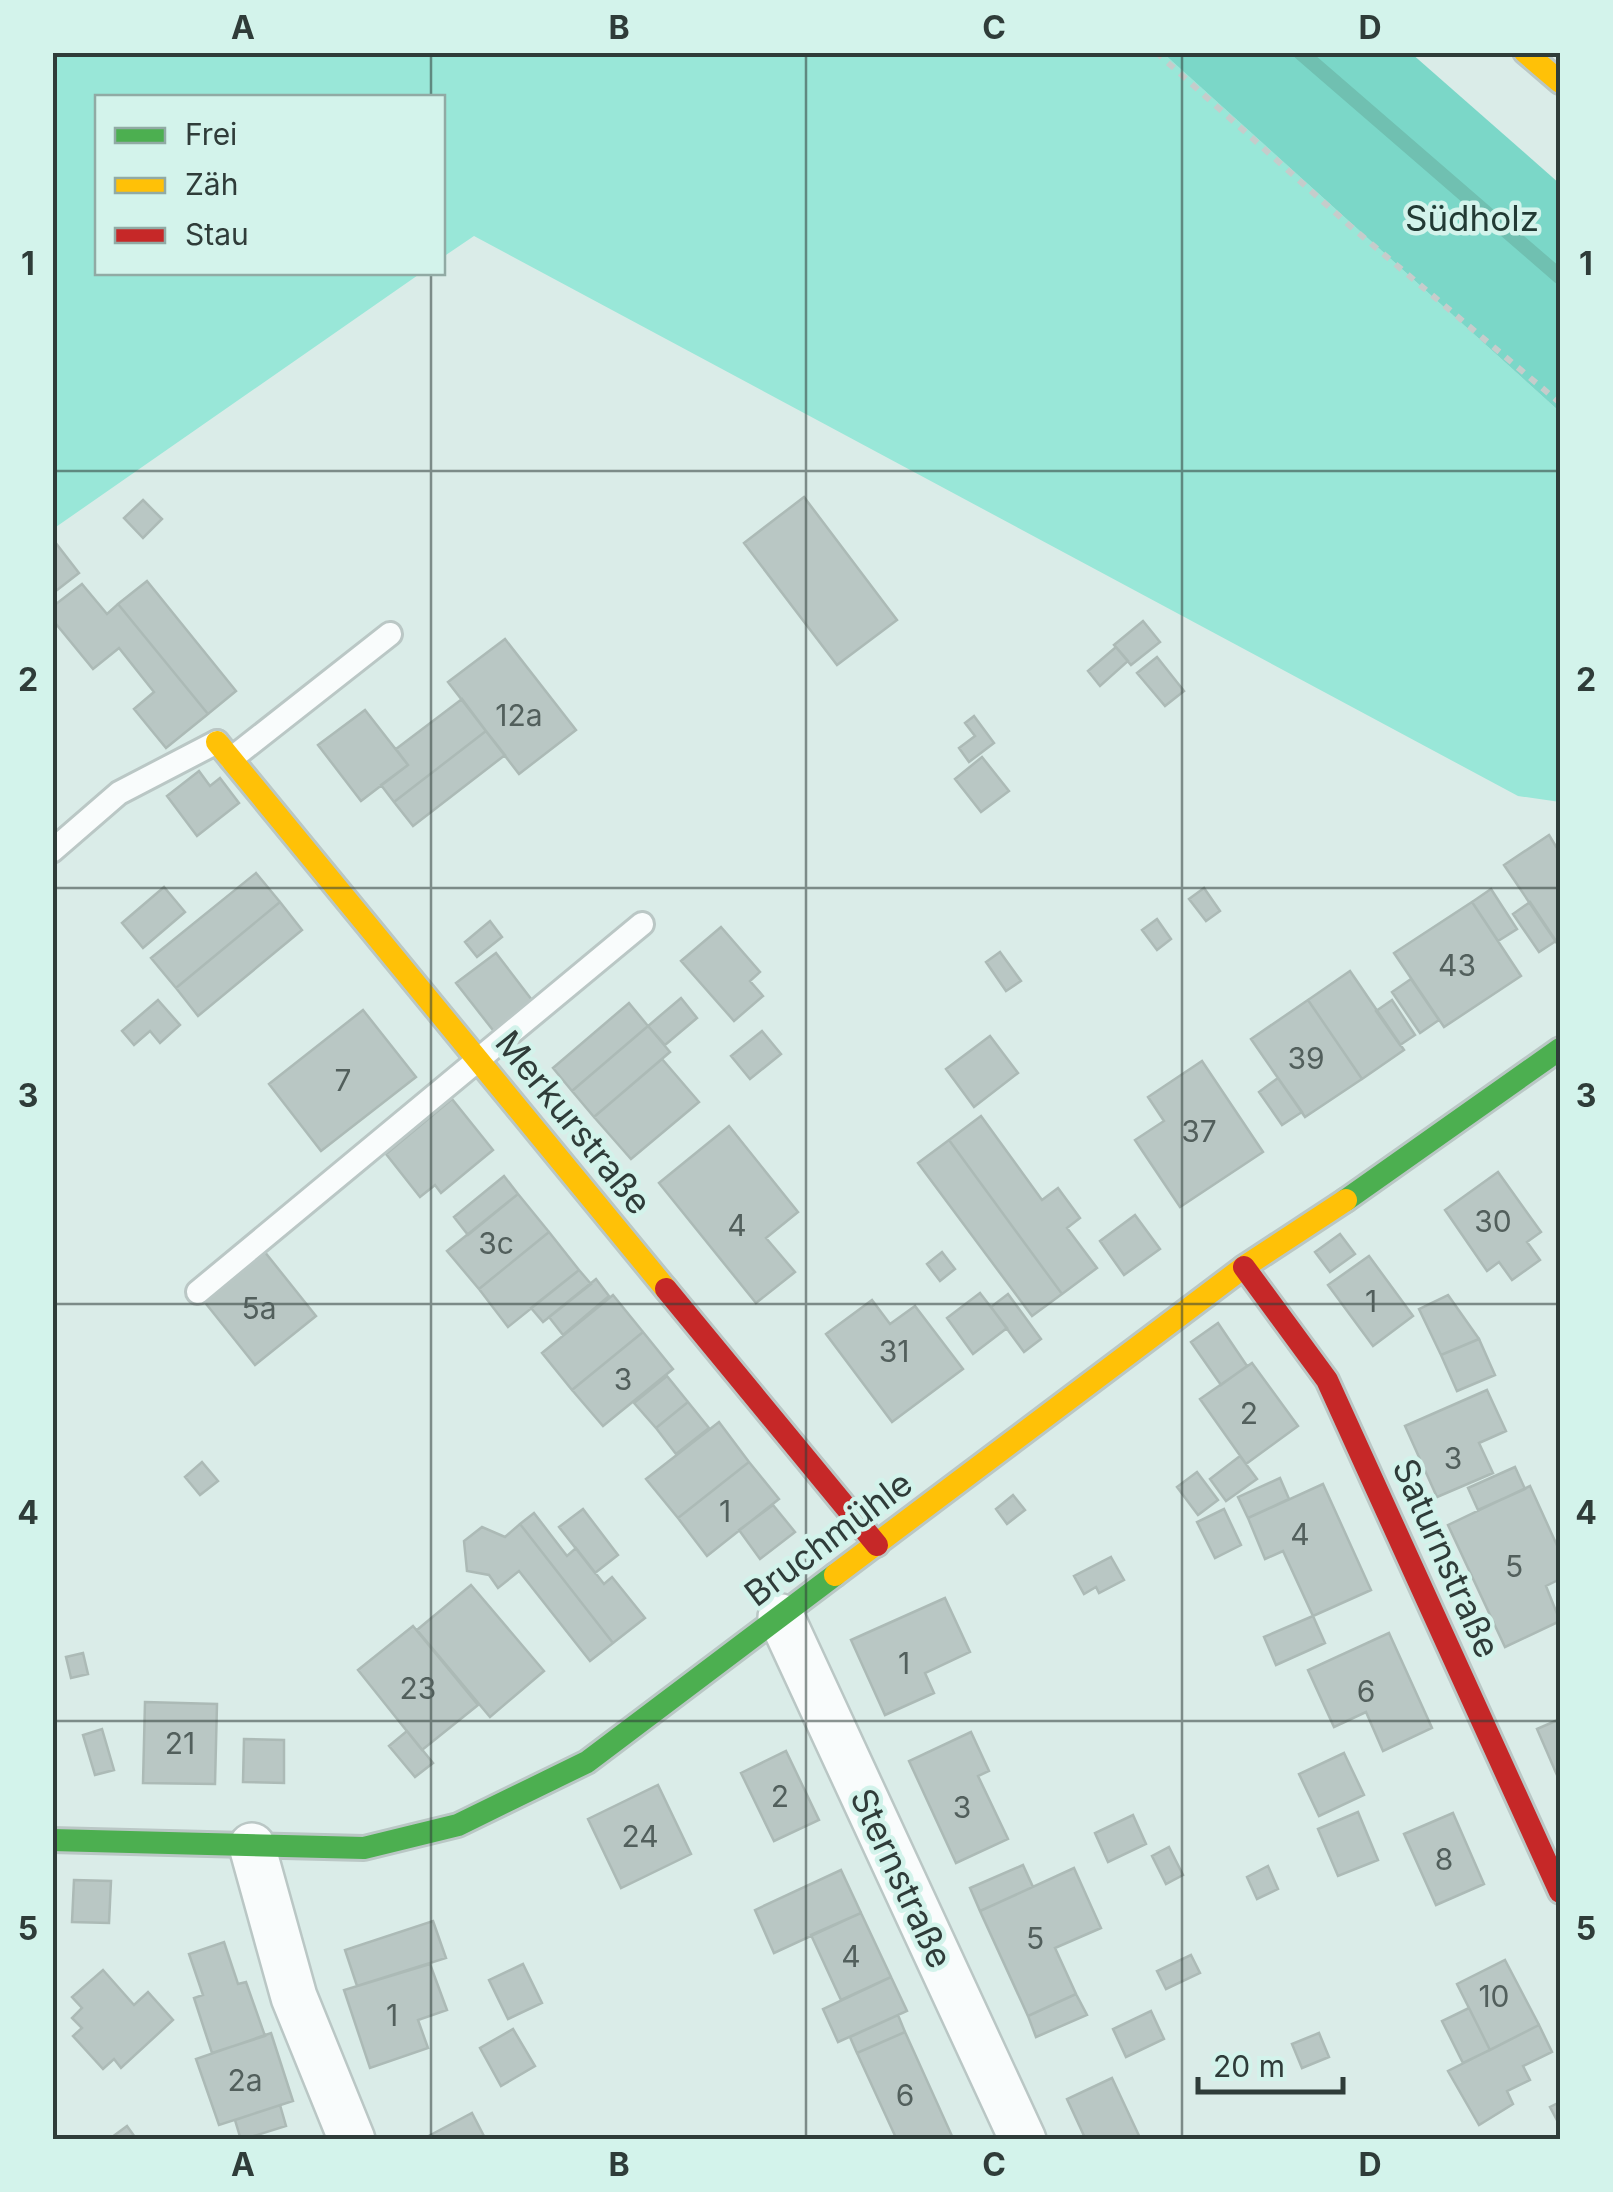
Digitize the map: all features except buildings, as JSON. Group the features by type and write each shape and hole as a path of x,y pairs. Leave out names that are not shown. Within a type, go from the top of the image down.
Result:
{"main road":[{"path":"1525,52 1560,82"},
{"name":"Merkurstraße","path":"224,750 877,1545"},
{"name":"Bruchmühle","path":"52,1840 364,1848 458,1825 587,1762 1244,1267 1371,1184 1560,1049"},
{"name":"Saturnstraße","path":"1244,1267 1327,1380 1560,1892"}],"street":[{"name":"Sternstraße","path":"781,1617 1023,2140"},
{"path":"252,1846 294,1997 352,2140"}],"lane":[{"path":"52,851 119,793 224,750 390,634"},
{"path":"198,1292 642,924"}],"path":[{"path":"1156,52 1349,225 1560,403"}],"green space":[{"path":"53,53 1163,53 1560,412 1560,802 1518,796 474,236 445,256 445,95 95,95 95,275 418,275 53,529"},
{"name":"Südholz","path":"1163,53 1411,53 1560,184 1560,412"}],"waterway":[{"path":"1300,52 1560,277"}],"traffic: fast":[{"path":"1346,1200 1560,1049"},
{"path":"52,1840 364,1848 458,1825 587,1762 835,1575"}],"traffic: slow":[{"path":"1525,52 1560,82"},
{"path":"217,742 666,1289"},
{"path":"835,1575 1244,1267 1346,1200"}],"traffic: jam":[{"path":"1244,1267 1327,1380 1560,1892"},
{"path":"666,1289 877,1545"}]}
